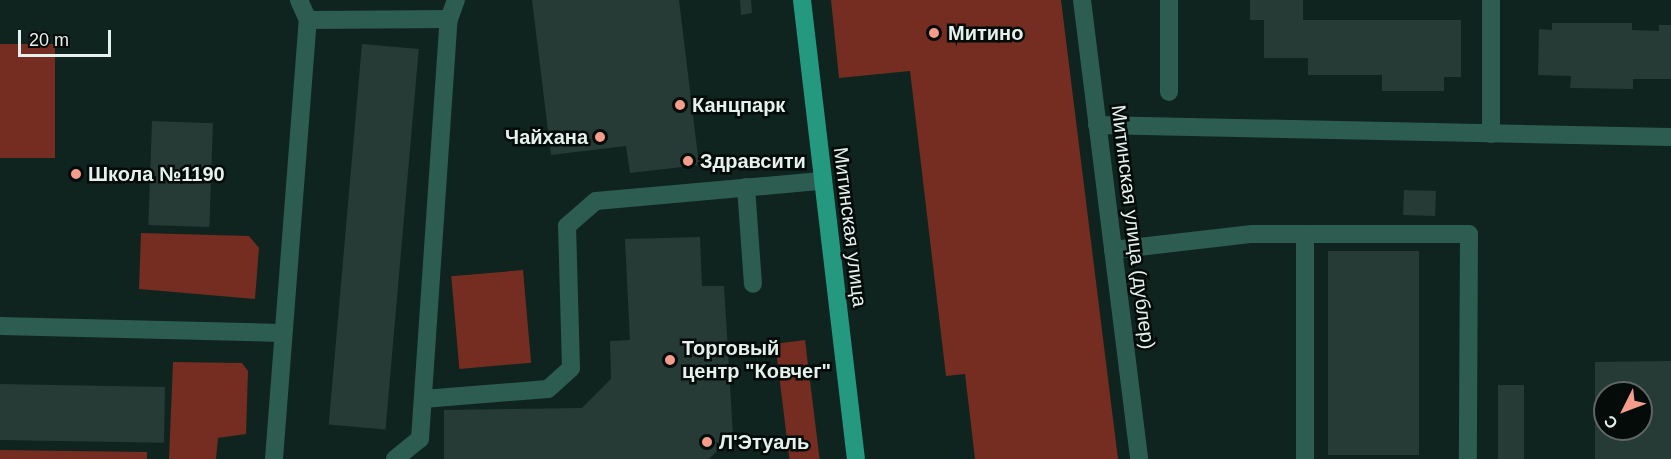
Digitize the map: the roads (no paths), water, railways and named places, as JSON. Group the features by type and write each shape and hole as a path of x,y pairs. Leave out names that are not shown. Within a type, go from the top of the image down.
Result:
{"main road":[{"name":"Митинская улица","path":"802,0 821,181 856,459"}],"street":[{"path":"274,459 308,20 299,0"},
{"path":"395,459 420,439 449,19 456,0"},
{"name":"Митинская улица (дублер)","path":"1082,0 1139,459"},
{"path":"1169,0 1170,92"},
{"path":"1491,0 1491,134"},
{"path":"308,20 449,19"},
{"path":"1097,126 1671,137"},
{"path":"423,399 548,389 571,368 567,226 596,201 821,181"},
{"path":"746,187 753,284"},
{"path":"1113,250 1252,234 1468,234 1468,459"},
{"path":"1305,234 1305,459"},
{"path":"0,326 283,333"}],"place":[{"name":"Митино","path":"934,33"},
{"name":"Канцпарк","path":"680,105"},
{"name":"Чайхана","path":"600,137"},
{"name":"Здравсити","path":"688,161"},
{"name":"Школа №1190","path":"76,174"},
{"name":"Торговый центр \"Ковчег\"","path":"670,360"},
{"name":"Л'Этуаль","path":"707,442"}]}
